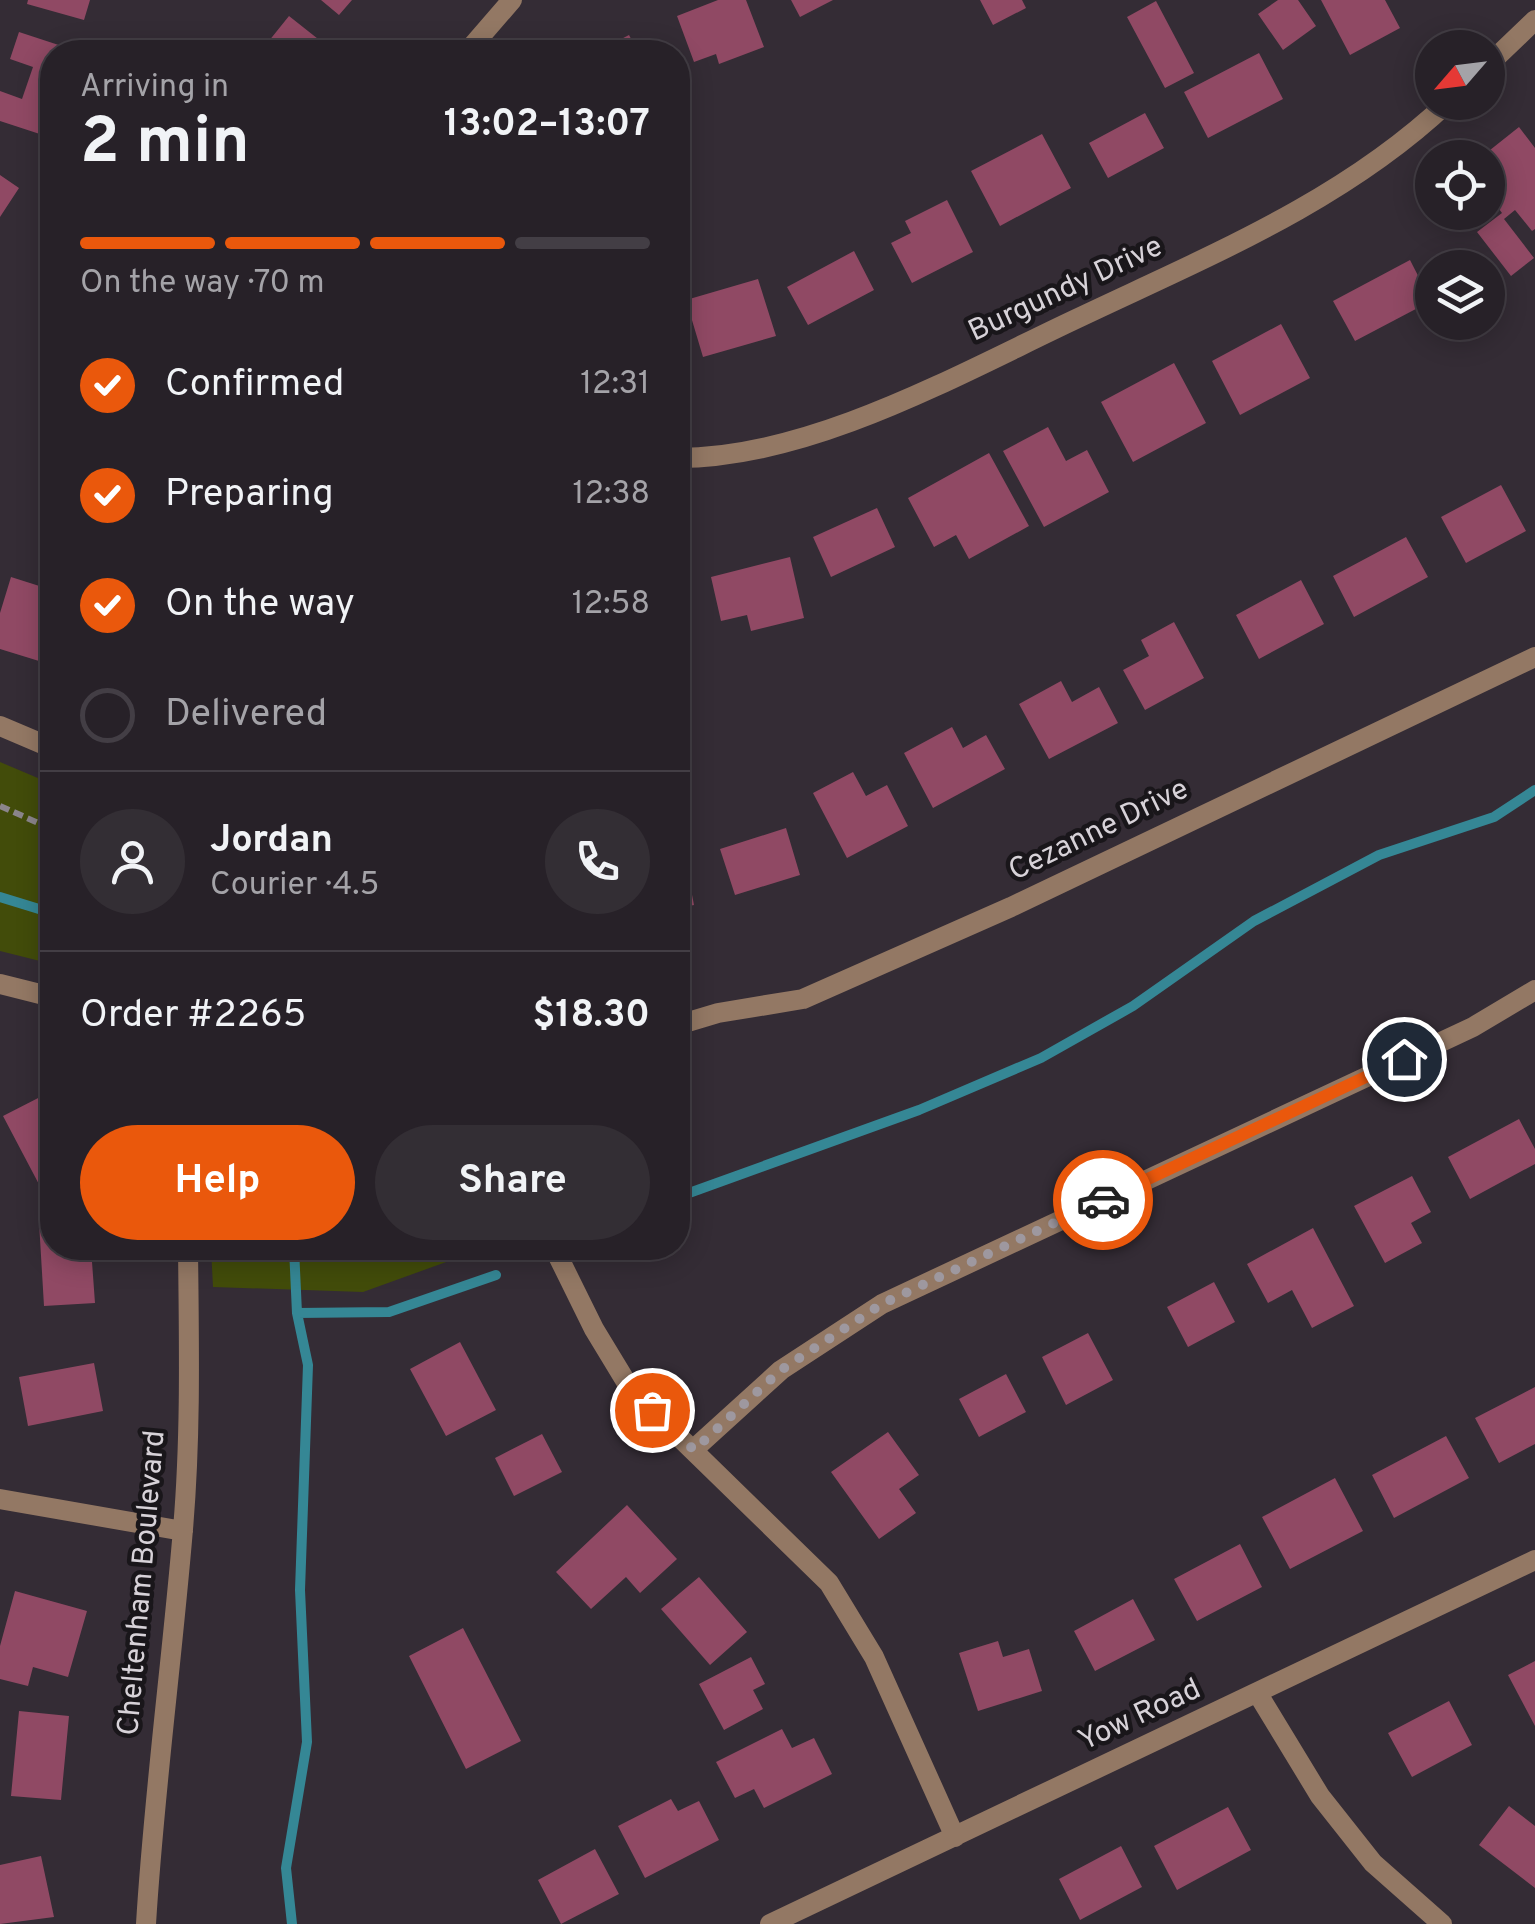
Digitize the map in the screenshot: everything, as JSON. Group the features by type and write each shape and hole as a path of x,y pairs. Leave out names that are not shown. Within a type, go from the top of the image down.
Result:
{"street":[{"path":"477,40 512,0"},
{"path":"1530,0 1535,6"},
{"path":"1505,49 1535,20"},
{"name":"Burgundy Drive","path":"690,458 821,433 988,361 1271,226 1412,137 1429,120"},
{"name":"Cezanne Drive","path":"690,1021 803,999 1011,907 1513,672 1535,657"},
{"path":"0,726 40,743"},
{"path":"0,984 40,994"},
{"path":"694,1450 781,1370 882,1304 1473,1026 1535,990"},
{"name":"Cheltenham Boulevard","path":"146,1924 155,1781 183,1531 189,1434 188,1260"},
{"path":"560,1260 594,1329 632,1390 830,1583 874,1657 954,1838"},
{"path":"0,1499 183,1531"},
{"name":"Yow Road","path":"770,1924 1535,1560"},
{"path":"1258,1694 1320,1796 1373,1862 1442,1924"}],"path":[{"path":"0,806 40,824"}],"green space":[{"path":"0,762 40,779 40,961 0,951"},
{"path":"212,1260 452,1260 363,1292 213,1287"}],"building":[{"path":"28,0 90,0 84,20 27,4"},
{"path":"321,0 352,0 339,15"},
{"path":"718,0 746,0 764,47 719,64 716,54 694,62 690,40 686,40 677,16"},
{"path":"791,0 833,0 800,17"},
{"path":"980,0 1022,0 1026,8 993,25"},
{"path":"1278,0 1298,0 1316,26 1283,50 1258,14"},
{"path":"1321,0 1385,0 1400,28 1350,55"},
{"path":"1156,1 1194,73 1165,88 1127,17"},
{"path":"289,16 319,40 270,40"},
{"path":"19,32 43,40 40,40 40,134 0,121 0,91 22,99 33,67 10,59"},
{"path":"1259,53 1283,99 1208,138 1184,92"},
{"path":"1145,113 1164,148 1108,178 1089,143"},
{"path":"1519,127 1535,148 1532,231 1515,210 1505,218 1503,140"},
{"path":"1042,134 1071,188 1000,226 971,171"},
{"path":"0,175 19,188 0,217"},
{"path":"947,200 973,252 912,283 891,243 911,233 905,221"},
{"path":"1505,220 1534,258 1511,276 1505,268 1505,250 1491,250 1477,232 1505,230"},
{"path":"854,251 874,290 808,325 787,287"},
{"path":"1410,260 1415,270 1415,309 1355,341 1333,301"},
{"path":"758,279 776,336 703,357 690,313 690,299"},
{"path":"1281,324 1310,378 1240,415 1212,361"},
{"path":"1174,363 1206,423 1133,462 1101,402"},
{"path":"1048,427 1066,461 1087,450 1109,492 1044,527 1003,451"},
{"path":"989,453 1029,526 969,559 956,535 934,547 908,498"},
{"path":"1501,485 1526,531 1466,563 1441,517"},
{"path":"877,508 895,547 831,577 813,537"},
{"path":"1406,537 1428,577 1354,617 1333,576"},
{"path":"790,557 804,618 751,631 747,615 721,621 711,577"},
{"path":"11,577 40,586 40,661 0,649 0,613"},
{"path":"1301,580 1324,624 1259,659 1236,615"},
{"path":"1174,622 1204,678 1145,710 1123,670 1149,656 1141,640"},
{"path":"1061,681 1072,702 1099,687 1118,723 1049,759 1019,704"},
{"path":"952,727 963,748 986,735 1005,769 933,808 904,753"},
{"path":"853,772 866,796 887,785 908,826 847,858 813,793"},
{"path":"786,828 800,875 735,895 720,849"},
{"path":"40,1097 40,1186 3,1116"},
{"path":"1519,1119 1535,1149 1535,1164 1470,1199 1448,1157"},
{"path":"1412,1176 1431,1212 1411,1223 1422,1243 1385,1263 1354,1206"},
{"path":"1313,1228 1354,1306 1312,1328 1292,1290 1268,1303 1247,1264"},
{"path":"41,1260 92,1260 95,1303 44,1306"},
{"path":"1214,1282 1235,1322 1188,1347 1167,1307"},
{"path":"1088,1333 1113,1380 1066,1405 1042,1357"},
{"path":"460,1342 496,1410 446,1436 410,1369"},
{"path":"94,1363 103,1411 28,1426 19,1377"},
{"path":"1006,1374 1026,1412 979,1437 959,1399"},
{"path":"1535,1387 1535,1444 1499,1463 1475,1418"},
{"path":"888,1432 919,1475 899,1489 916,1513 879,1539 831,1472"},
{"path":"542,1434 562,1472 514,1496 495,1458"},
{"path":"1446,1436 1469,1478 1394,1518 1372,1475"},
{"path":"1335,1478 1363,1531 1290,1569 1262,1517"},
{"path":"627,1505 677,1559 640,1593 626,1577 591,1609 556,1572"},
{"path":"1240,1544 1262,1587 1197,1621 1174,1579"},
{"path":"699,1577 747,1632 710,1665 661,1609"},
{"path":"15,1591 87,1611 68,1677 33,1667 28,1686 0,1679 0,1646"},
{"path":"1133,1599 1155,1640 1095,1671 1074,1631"},
{"path":"463,1628 521,1741 466,1769 409,1656"},
{"path":"998,1641 1003,1657 1029,1649 1042,1691 978,1711 959,1653"},
{"path":"751,1657 765,1684 753,1690 763,1709 724,1730 699,1684"},
{"path":"1535,1661 1535,1726 1508,1675"},
{"path":"1449,1701 1472,1745 1412,1777 1388,1733"},
{"path":"19,1711 69,1716 61,1800 11,1796"},
{"path":"782,1729 792,1748 814,1738 832,1774 764,1808 754,1789 735,1798 716,1762"},
{"path":"671,1799 678,1811 699,1801 719,1840 645,1878 618,1826"},
{"path":"1509,1806 1535,1826 1535,1888 1479,1845"},
{"path":"1228,1807 1251,1850 1177,1890 1154,1846"},
{"path":"1121,1846 1142,1887 1080,1920 1059,1879"},
{"path":"595,1849 619,1894 561,1924 538,1880"},
{"path":"41,1856 54,1917 0,1924 0,1865"}],"waterway":[{"path":"690,1193 919,1110 1041,1058 1133,1006 1254,921 1379,855 1494,817 1535,790"},
{"path":"0,897 40,909"},
{"path":"292,1924 286,1868 307,1742 300,1590 308,1365 297,1313 295,1260"},
{"path":"297,1313 389,1312 496,1275"}],"way so far":[{"path":"652,1410 694,1450 781,1370 882,1304 1103,1200"}],"route":[{"path":"1103,1200 1404,1059"}]}
